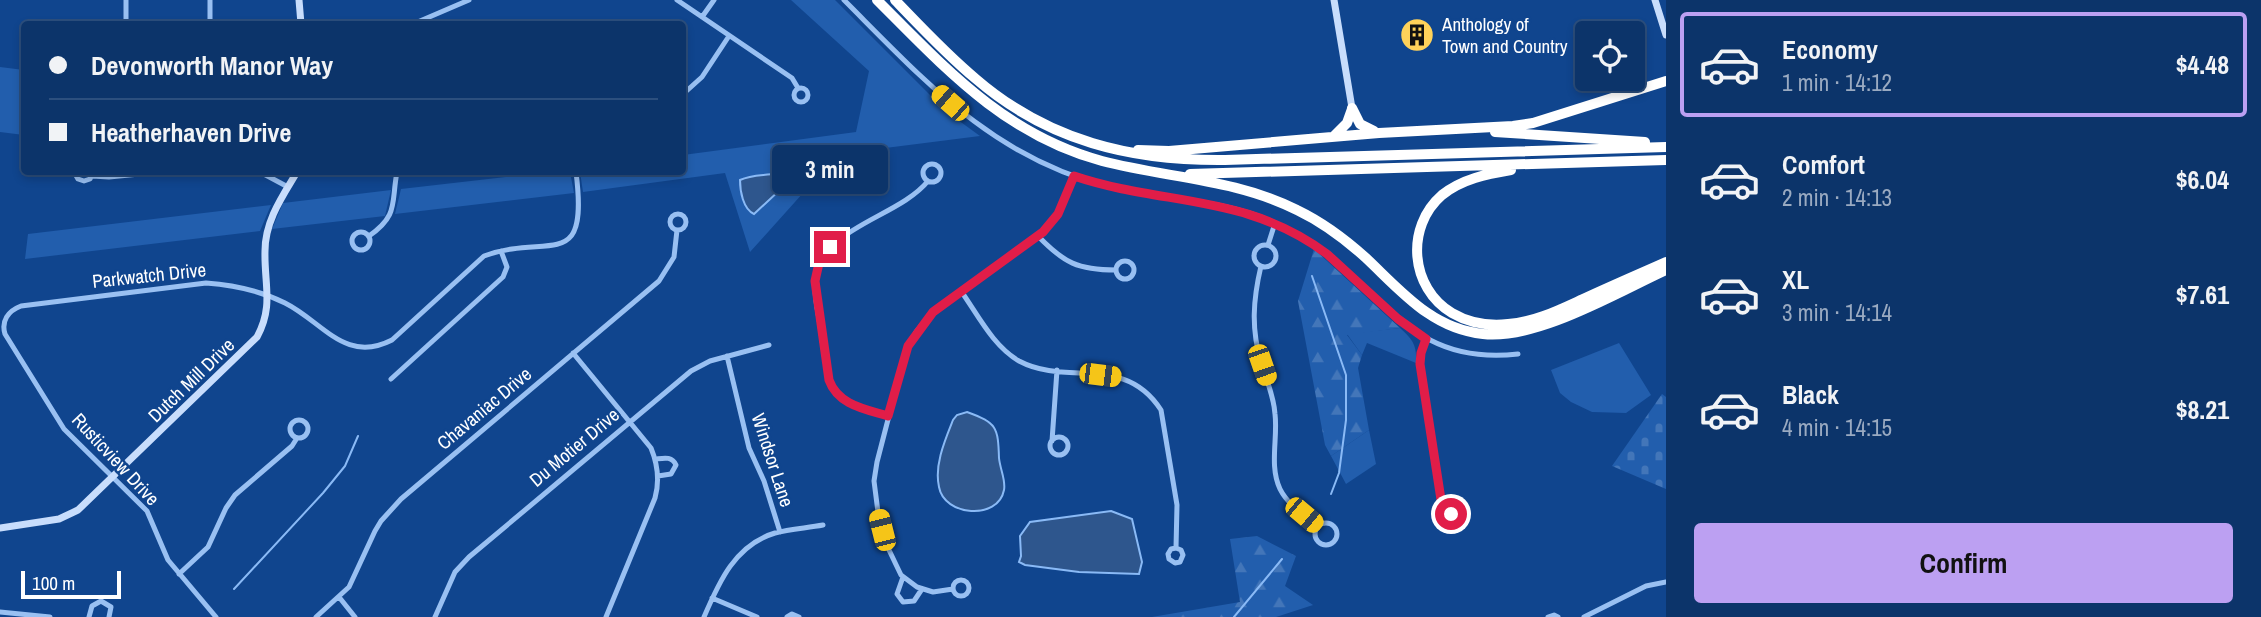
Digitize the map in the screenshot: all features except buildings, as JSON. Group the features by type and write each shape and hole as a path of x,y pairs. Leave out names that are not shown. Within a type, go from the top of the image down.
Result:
{"highway":[{"path":"877,0 971,93 1011,121 1076,152 1147,170 1247,190 1296,210 1350,244 1428,315 1449,326 1472,333 1501,335 1536,329 1666,270"},
{"path":"895,0 957,62 995,94 1057,131 1103,147 1151,158 1212,160 1666,145"},
{"path":"1103,147 1169,151 1332,136 1466,130 1532,123 1662,82 1666,72"},
{"path":"1332,136 1347,123 1352,108"},
{"path":"1352,108 1360,124 1379,133"},
{"path":"1466,130 1666,145"},
{"path":"1147,170 1231,173 1666,160"},
{"path":"1546,164 1466,181 1443,195 1433,205 1420,229 1417,255 1423,281 1440,304 1463,319 1479,324 1520,323 1546,315 1666,262"}],"street":[{"path":"126,0 126,21"},
{"path":"210,0 210,21"},
{"path":"299,0 301,21"},
{"path":"420,21 469,0"},
{"path":"677,0 792,78 798,88"},
{"path":"702,17 714,0"},
{"path":"844,0 964,116 1032,159 1116,189 1227,206 1275,223 1315,244 1398,319 1426,339 1455,351 1472,354 1518,354"},
{"path":"1334,0 1352,108"},
{"path":"1656,0 1666,35"},
{"path":"686,91 702,77 729,36"},
{"path":"75,175 81,181 92,175"},
{"path":"98,175 129,175"},
{"path":"266,175 288,187"},
{"name":"Dutch Mill Drive","path":"0,528 68,516 87,503 257,337 267,312 267,233 270,221 295,175"},
{"path":"369,236 379,229 390,215 395,199 397,175"},
{"name":"Parkwatch Drive","path":"6,317 20,306 195,283 235,286 290,306 340,341 360,347 377,346 392,340 476,261 500,251 554,246 570,237 576,230 579,215 576,175"},
{"path":"953,589 933,592 922,589 903,577 889,550 875,498 877,462 905,355 912,340 933,312 1038,236 1058,214 1074,176"},
{"path":"888,416 854,406 842,399 832,388 815,291 816,272 824,254 838,240 908,200 920,192 928,181"},
{"path":"1268,245 1275,223"},
{"name":"Chavaniac Drive","path":"316,617 349,587 375,531 390,510 659,281 674,257 677,230"},
{"path":"1038,236 1069,263 1116,270"},
{"path":"1268,245 1275,253 1275,261 1268,266 1261,266 1255,261 1254,253 1257,247 1268,245"},
{"path":"391,379 503,277 508,267 500,251"},
{"path":"1261,266 1254,295 1254,328 1259,355 1275,406 1276,478 1286,498 1318,526"},
{"path":"961,291 1002,348 1022,362 1037,368 1122,378 1135,383 1153,398 1161,410 1164,423 1177,505 1176,548"},
{"name":"Rusticview Drive","path":"6,317 5,334 58,421 147,511 168,560 216,617"},
{"path":"1426,339 1420,364 1442,506"},
{"name":"Du Motier Drive","path":"435,617 455,572 468,557 691,370 727,356 769,345"},
{"path":"573,353 630,420 656,459 658,476 654,498 606,617"},
{"name":"Windsor Lane","path":"727,356 749,448 764,481 780,532"},
{"path":"1052,441 1057,370"},
{"path":"179,574 208,547 235,495 292,446 297,438"},
{"path":"656,459 671,459 676,466 671,474 658,476"},
{"path":"1326,523 1333,525 1337,534 1334,541 1326,544 1319,542 1315,533 1318,526 1326,523"},
{"path":"704,617 719,580 756,541 780,532 823,525"},
{"path":"903,577 897,593 903,602 914,601 922,589"},
{"path":"1584,617 1646,586 1666,582"},
{"path":"339,597 355,617"},
{"path":"712,598 757,617"},
{"path":"89,617 92,606 101,601 110,607 109,617"},
{"path":"0,612 50,617"},
{"path":"787,617 792,614 799,617"},
{"path":"1548,617 1558,617"}],"green space":[{"path":"791,0 835,0 947,112 980,136 838,154 750,252 725,173 583,192 580,175 686,175 686,155 856,132 869,71"},
{"path":"0,67 21,70 21,135 0,132"},
{"path":"524,175 571,175 574,193 395,214 401,189"},
{"path":"391,190 385,216 272,229 283,203"},
{"path":"271,205 260,231 25,259 28,234"},
{"path":"1314,249 1400,328 1347,335 1362,355 1358,368 1369,430 1331,456 1325,445 1298,301"},
{"path":"1400,328 1413,343 1416,363 1367,343 1362,355 1347,334"},
{"path":"1619,343 1651,395 1626,413 1592,412 1571,402 1560,393 1551,370"},
{"path":"1662,394 1666,397 1666,489 1612,466"},
{"path":"1369,430 1376,464 1346,484 1331,456"},
{"path":"1257,536 1296,556 1285,586 1313,605 1276,617 1152,617 1240,602 1230,539"}],"shaded area":[{"path":"788,168 797,171 795,176 754,214 750,212 743,199 740,180 777,173"},
{"path":"967,412 990,423 998,439 1004,490 1000,500 992,507 982,510 960,509 950,504 939,487 939,461 947,436 957,415"},
{"path":"1111,511 1132,519 1142,562 1139,574 1079,572 1019,562 1020,536 1030,522"}],"waterway":[{"path":"1312,276 1346,375 1346,420 1339,473 1331,494"},
{"path":"234,589 345,466 358,436"},
{"path":"1234,617 1282,559"}],"place":[{"name":"Anthology of Town and Country","path":"1417,35"}],"route":[{"path":"830,247 819,263 815,281 829,380 836,394 842,399 854,406 888,416 905,355 922,326 933,312 1043,232 1058,214 1074,176 1116,189 1227,206 1257,215 1315,244 1398,319 1426,339 1420,364 1442,506 1447,507 1451,514"}]}
